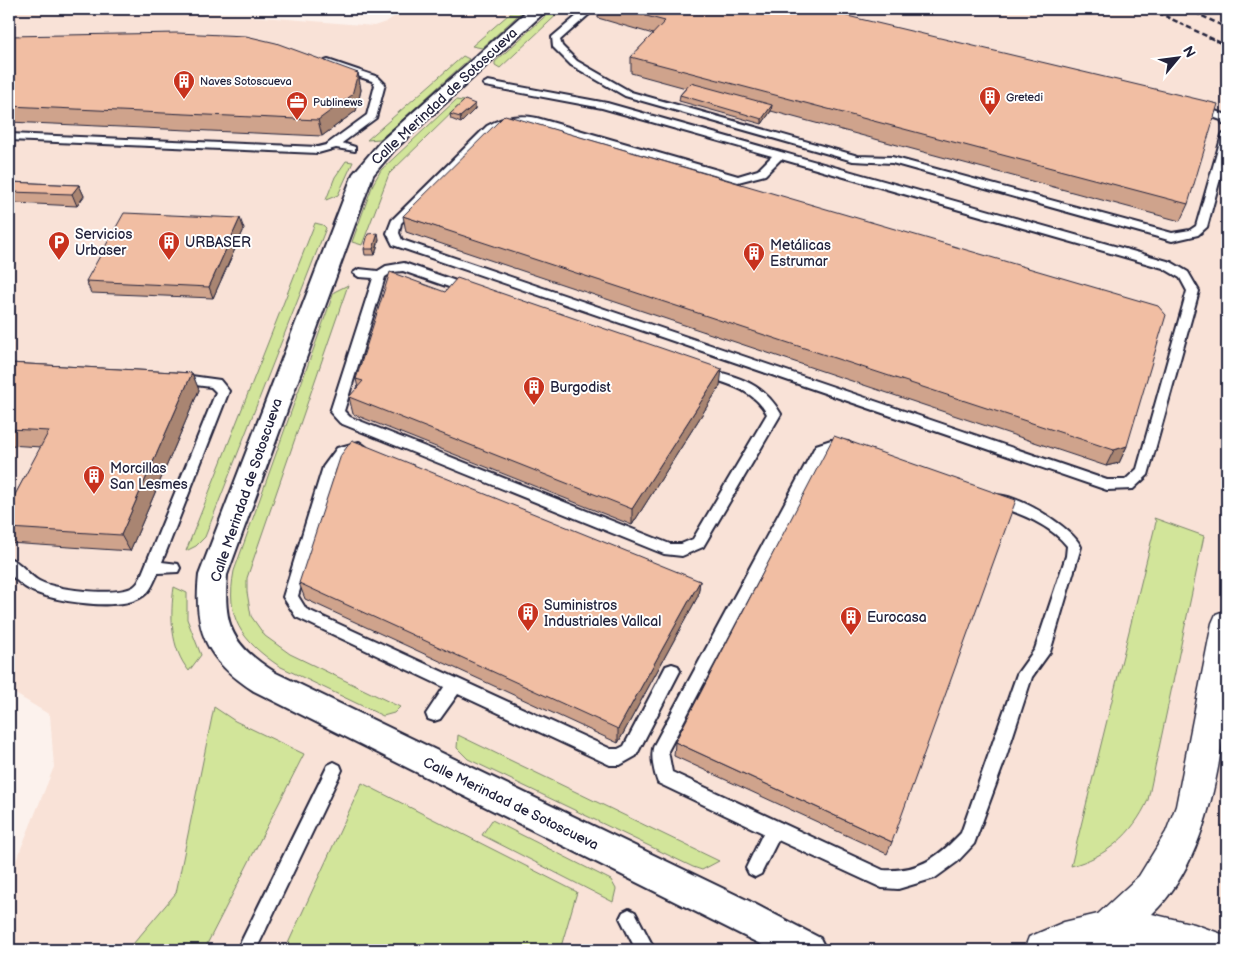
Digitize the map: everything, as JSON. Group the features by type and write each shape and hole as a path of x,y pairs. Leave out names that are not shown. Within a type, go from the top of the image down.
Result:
{"main road":[{"path":"1108,929 1152,889 1180,840 1193,806 1227,623"},
{"path":"1042,950 1074,936 1108,929 1144,929 1181,937 1216,950"}],"street":[{"name":"Calle Merindad de Sotoscueva","path":"538,9 381,152 363,174 213,575 210,598 215,632 233,658 249,673 265,682 810,949"}],"lane":[{"path":"590,9 555,39 555,44 562,53 604,82 628,94 857,159 892,160 1172,237 1194,233 1201,227 1227,135"},
{"path":"9,137 318,150 330,148 372,116 380,84 375,78 319,60"},
{"path":"488,84 603,105 1167,265 1184,275 1193,291 1143,471 1128,485 1107,485 397,242 393,233 396,222 491,128 503,120 516,118 533,120 738,178 754,178 769,168 778,155"},
{"path":"1191,107 1210,111 1225,118 1227,122"},
{"path":"334,144 351,149"},
{"path":"485,296 404,267 390,269 380,276 337,412 345,420 669,550 682,550 698,543 774,414 768,401 759,392 690,367"},
{"path":"359,274 380,276"},
{"path":"9,564 34,586 68,594 118,598 137,592 147,582 223,391 215,384 203,381 164,379"},
{"path":"862,452 844,445 831,445 821,450 660,750 664,777 882,879 898,880 929,872 951,856 968,838 1026,674 1042,652 1074,551 1074,546 1065,533 1014,505 987,496"},
{"path":"374,452 355,447 342,452 330,467 290,597 301,613 610,757 620,757 630,750 672,670"},
{"path":"153,567 173,568"},
{"path":"434,714 456,684"},
{"path":"246,950 334,770"},
{"path":"755,868 774,829"},
{"path":"629,918 646,950"}],"shaded area":[{"path":"9,9 165,9 374,26 386,22 406,9 1227,9 1227,950 9,950 9,878 54,767 50,715 9,690"}],"green space":[{"path":"515,9 525,9 482,48 472,46"},
{"path":"553,9 563,9 500,68 495,65 495,62"},
{"path":"463,56 469,59 393,128 380,139 367,140"},
{"path":"456,100 464,101 389,174 362,245 352,242 373,184 381,170"},
{"path":"346,161 353,162 338,195 326,200 335,177"},
{"path":"315,223 326,228 205,537 196,546 186,551"},
{"path":"348,285 247,578 247,592 251,616 265,636 290,654 400,707 394,713 383,716 279,666 255,647 246,637 234,615 232,602 234,571 334,292"},
{"path":"1154,518 1204,536 1148,800 1135,823 1117,842 1096,857 1071,866 1156,522"},
{"path":"174,587 187,593 187,619 201,655 189,671 178,652 173,631"},
{"path":"214,707 235,721 304,754 204,950 128,950 176,893"},
{"path":"458,735 719,861 702,870 693,867 468,759 457,748"},
{"path":"362,783 577,892 560,950 285,950"},
{"path":"492,820 611,880 616,889 613,902 482,835"}],"building":[{"name":"Gretedi","path":"620,9 818,9 1218,104 1188,204 631,57 665,21"},
{"name":"Naves Sotoscueva","path":"177,33 246,36 276,43 358,73 352,95 318,120 9,106 9,36"},
{"path":"691,83 772,105 762,119 680,95"},
{"path":"465,100 475,104 460,117 450,114"},
{"name":"Metálicas Estrumar","path":"505,115 1158,306 1166,315 1127,446 1114,450 403,216"},
{"path":"9,182 79,185 72,194 9,193"},
{"name":"URBASER","path":"124,213 240,218 209,287 86,281"},
{"path":"378,233 373,249 364,249 368,234"},
{"name":"Burgodist","path":"390,272 445,292 457,278 722,369 632,509 349,397 363,381 356,379"},
{"name":"Morcillas San Lesmes","path":"9,363 192,373 121,535 9,528 9,506 49,431 9,429"},
{"name":"Eurocasa","path":"834,436 1016,500 892,842 675,742"},
{"name":"Suministros Industriales Vallcal","path":"352,440 700,581 618,729 299,583 341,455"}],"railway":[{"path":"1151,9 1227,46"},
{"path":"1188,9 1227,28"}],"place":[{"name":"Naves Sotoscueva","path":"184,100"},
{"name":"Gretedi","path":"990,116"},
{"name":"Publinews","path":"297,121"},
{"name":"Servicios Urbaser","path":"59,261"},
{"name":"URBASER","path":"169,261"},
{"name":"Metálicas Estrumar","path":"754,272"},
{"name":"Burgodist","path":"534,406"},
{"name":"Morcillas San Lesmes","path":"94,495"},
{"name":"Suministros Industriales Vallcal","path":"528,632"},
{"name":"Eurocasa","path":"851,636"}]}
